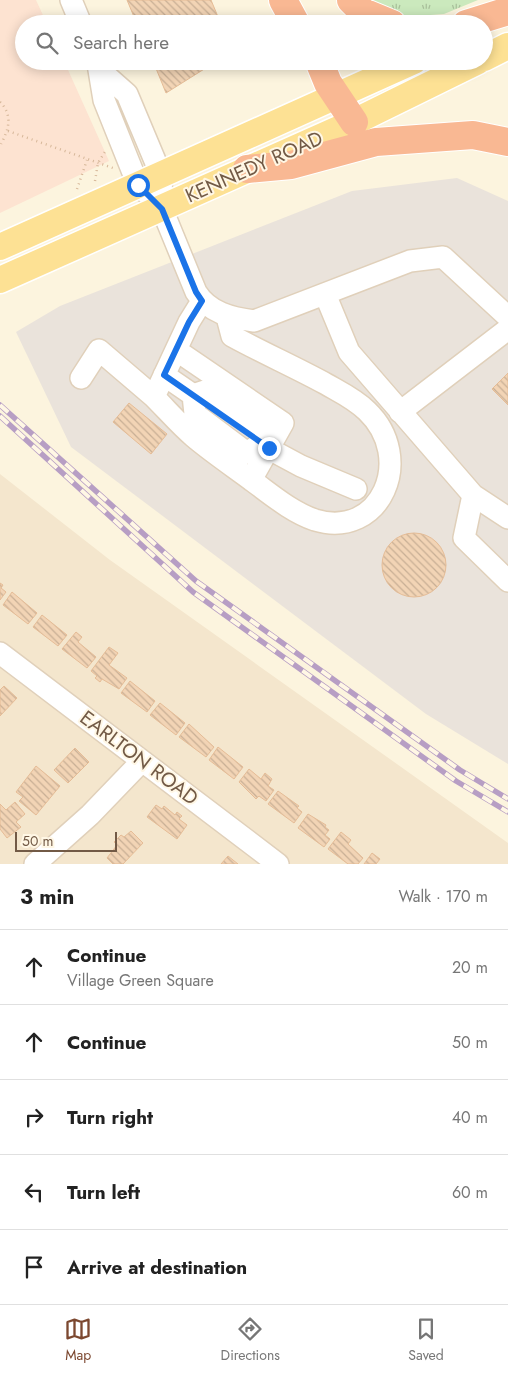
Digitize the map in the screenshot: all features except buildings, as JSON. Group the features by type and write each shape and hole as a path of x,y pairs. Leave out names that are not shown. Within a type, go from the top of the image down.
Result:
{"highway":[{"path":"283,0 291,15"},
{"path":"351,0 363,12 370,15"},
{"path":"493,16 508,11"},
{"path":"324,70 337,97 354,122"},
{"path":"247,169 291,165 376,142 473,135 508,142"}],"main road":[{"path":"493,26 508,19"},
{"path":"493,54 508,46"},
{"name":"KENNEDY ROAD","path":"0,247 395,70"},
{"name":"KENNEDY ROAD","path":"0,280 354,122 460,70"}],"street":[{"path":"71,0 77,15"},
{"path":"103,70 127,94 149,180 196,292 202,301 227,317 254,322 410,261 443,257 508,317"},
{"path":"326,294 349,352 473,495 505,518 508,518"},
{"path":"154,397 189,322 202,301"},
{"path":"81,378 99,350 154,397 193,436 284,504 303,515 320,521 336,523 354,518 376,503 390,479 391,458 384,431 366,409 351,398 232,336 227,317"},
{"path":"400,412 508,329"},
{"path":"176,350 283,423 264,446 251,480"},
{"path":"164,375 193,395 195,414 247,453 264,446"},
{"path":"264,446 301,466 356,489"},
{"path":"473,495 464,538 508,581"},
{"name":"EARLTON ROAD","path":"0,653 278,864"},
{"path":"35,864 90,815 142,761"}],"path":[{"path":"0,102 6,108 8,130 1,144"},
{"path":"8,130 114,169"},
{"path":"95,181 98,163 110,143"},
{"path":"77,189 87,159"}],"shaded area":[{"path":"0,0 36,0 43,15 15,15 15,70 68,70 109,161 0,213"},
{"path":"457,178 508,201 508,764 426,714 71,447 16,332 60,306 352,191"},
{"path":"0,474 110,560 508,843 508,864 0,864"}],"green space":[{"path":"360,0 478,0 444,14 398,15"}],"railway":[{"path":"0,405 196,581 460,770 508,799"},
{"path":"0,416 193,592 456,781 508,812"}],"route":[{"path":"138,185 162,209 196,292 202,301 189,322 164,375 260,444 269,448"}]}
